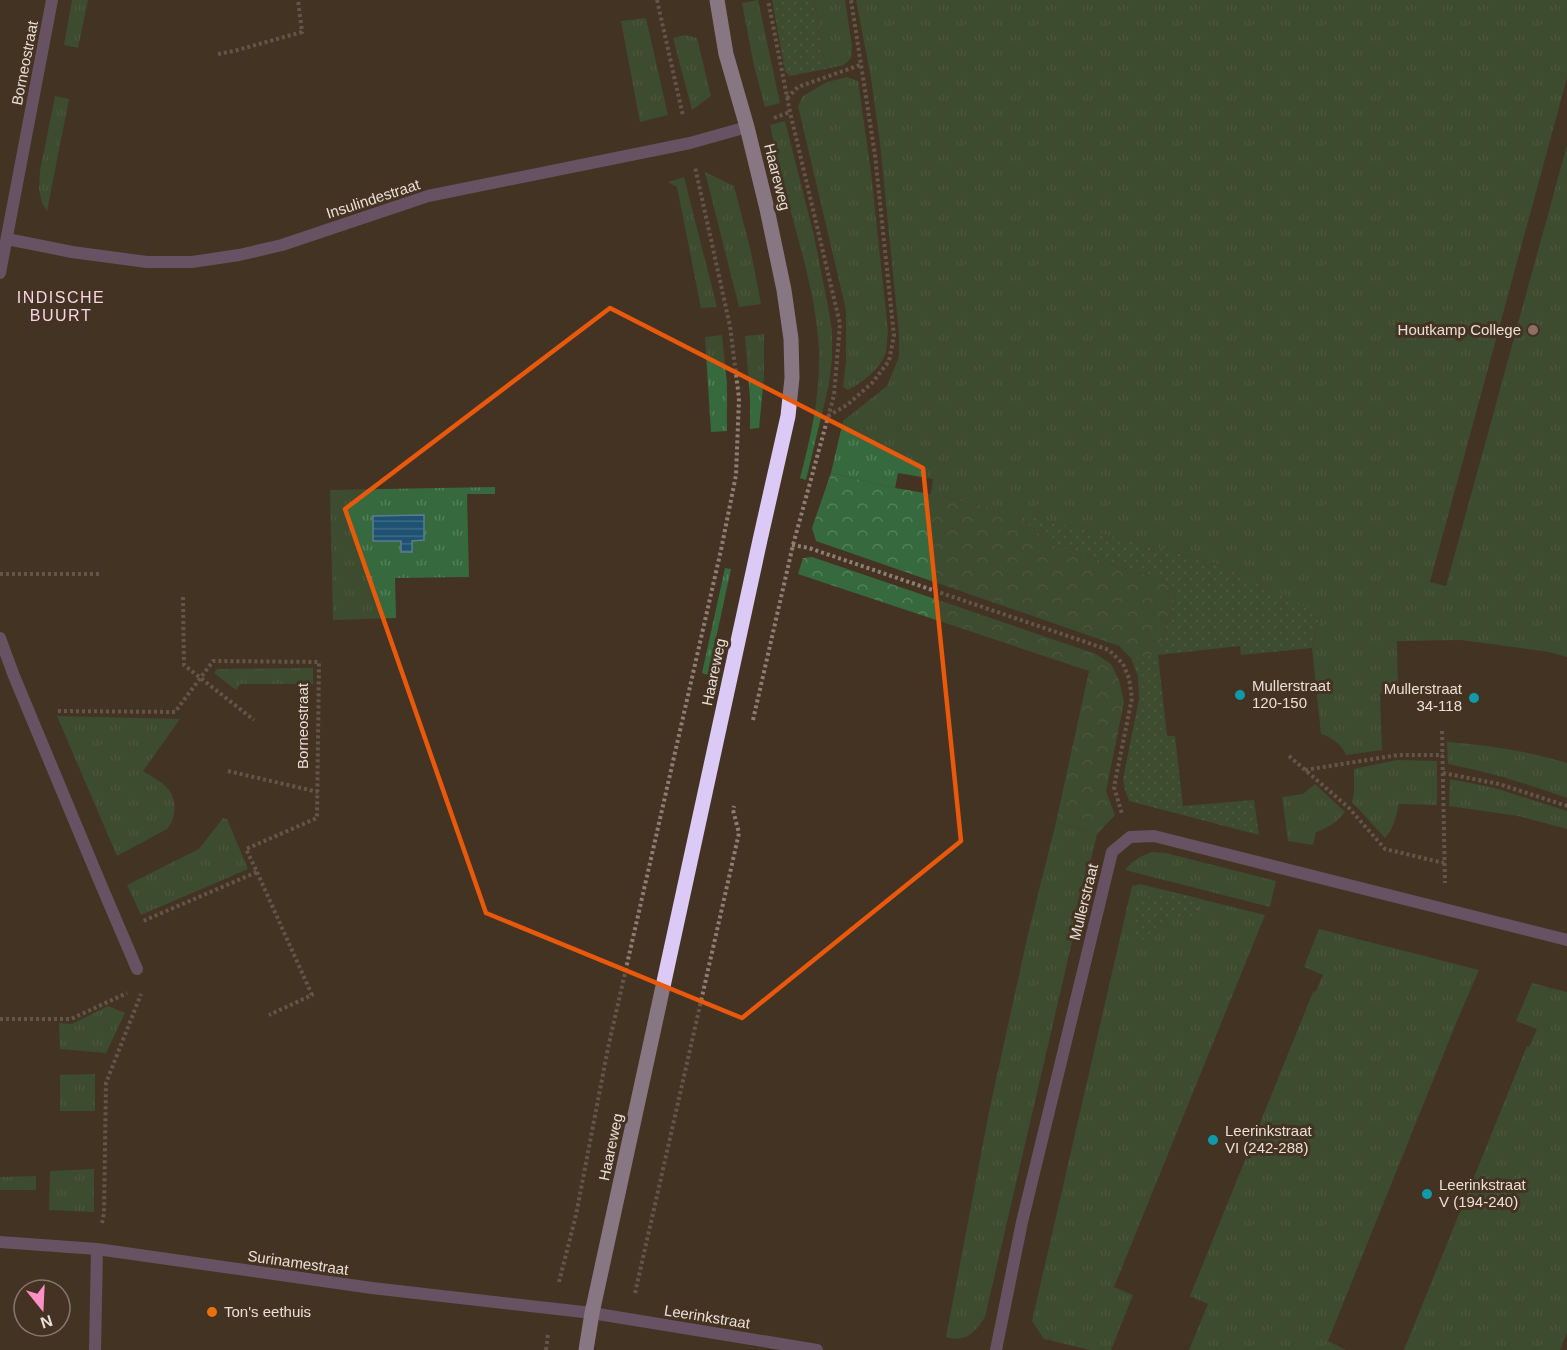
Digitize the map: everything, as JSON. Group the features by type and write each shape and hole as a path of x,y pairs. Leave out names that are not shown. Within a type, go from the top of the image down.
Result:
{"main road":[{"name":"Haareweg","path":"586,1350 592,1313 788,416 792,378 791,339 784,290 747,127 726,54 717,0"}],"street":[{"name":"Borneostraat","path":"0,273 52,0"},
{"name":"Insulindestraat","path":"7,239 72,252 147,261 192,262 239,255 282,245 428,196 690,143 747,127"},
{"path":"0,638 137,969"},
{"path":"1130,837 1154,836 1567,940"},
{"name":"Mullerstraat","path":"996,1350 1022,1222 1112,852 1130,837"},
{"name":"Surinamestraat","path":"0,1242 97,1249 372,1288 592,1313"},
{"path":"95,1350 97,1249"},
{"name":"Leerinkstraat","path":"592,1313 817,1350"}],"path":[{"path":"218,54 302,32 298,0"},
{"name":"Haareweg","path":"546,1350 552,1310 576,1215 609,1048 725,535 736,475 739,398 730,326 657,0"},
{"path":"828,416 848,405 872,383 889,361 894,336 875,155 851,0"},
{"path":"787,98 798,87 860,65"},
{"path":"793,545 809,548 1109,650 1123,664 1129,678 1132,698 1114,787 1130,837"},
{"path":"0,574 100,574"},
{"path":"183,597 184,665 254,720"},
{"name":"Borneostraat","path":"28,710 175,712 213,662 319,662 317,818 246,849 257,872"},
{"path":"1442,731 1444,879"},
{"path":"1305,770 1398,755 1443,755"},
{"path":"1289,756 1348,808 1384,849 1444,863"},
{"path":"228,771 318,792"},
{"path":"1443,774 1499,784 1567,806"},
{"path":"121,930 257,872 312,995 269,1015"},
{"path":"97,1249 104,1213 105,1083 144,986 137,969"},
{"path":"0,1020 71,1019 144,986"}],"highlighted area":[{"path":"610,308 923,468 961,841 742,1018 486,913 345,509"}],"green space":[{"path":"72,0 88,0 78,48 64,45"},
{"path":"758,0 780,103 765,107 754,66 742,3"},
{"path":"772,0 814,0 826,69 789,76 785,71"},
{"path":"814,0 845,0 852,46 851,58 844,65 826,69"},
{"path":"856,0 1567,0 1567,78 1430,582 1446,586 1567,145 1567,657 1549,652 1461,640 1397,641 1398,691 1380,693 1382,750 1346,755 1336,742 1321,734 1312,648 1321,615 1223,566 1148,545 931,494 933,479 898,473 895,488 831,473 843,421 887,386 899,357 899,334 880,143 871,78"},
{"path":"646,18 668,115 640,122 621,21"},
{"path":"685,35 697,38 711,96 692,110 673,38"},
{"path":"847,77 858,81 871,172 888,331 886,351 876,369 848,390 843,387 846,361 846,310 798,106 803,96 827,82"},
{"path":"55,96 69,99 47,211 42,203 39,189 40,171"},
{"path":"785,121 814,236 832,331 829,384 806,480 800,478 814,416 818,384 818,333 808,278 770,125"},
{"path":"705,172 734,186 751,252 761,304 739,307"},
{"path":"684,177 717,307 701,308 677,187 668,182"},
{"path":"764,334 764,377 759,428 750,429 745,336"},
{"path":"722,335 727,384 727,431 711,432 705,337"},
{"path":"831,473 1014,513 1054,545 1167,582 1176,594 1158,655 1131,658 1119,646 816,541 812,528"},
{"path":"495,487 495,494 467,494 469,577 395,578 396,618 333,620 330,490"},
{"path":"1014,513 1148,545 1223,566 1321,614 1312,648 1241,655 1240,646 1158,655 1167,736 1175,736 1183,806 1254,800 1259,835 1129,801 1123,779 1139,699 1138,677 1131,658 1158,654 1176,594 1167,582 1054,545"},
{"path":"812,557 1096,654 1111,664 1119,680 1124,702 1106,791 1115,815 1097,834 1056,822 1089,671 798,574 803,558"},
{"path":"725,568 731,569 708,675 702,673"},
{"path":"313,668 313,684 240,684 236,690 214,673 217,669"},
{"path":"57,716 180,719 143,771 165,785 171,792 174,814 167,829 117,856"},
{"path":"1447,742 1508,749 1567,763 1567,798 1508,779 1448,764"},
{"path":"1397,760 1437,761 1437,805 1399,804 1393,826 1385,838 1352,802 1354,769"},
{"path":"1450,779 1495,788 1567,811 1567,829 1518,816 1449,806"},
{"path":"1315,784 1345,812 1332,824 1316,832 1313,845 1288,841 1282,797 1303,794"},
{"path":"223,818 227,819 248,869 141,915 127,885 199,849"},
{"path":"1056,822 1097,834 985,1317 969,1335 953,1339 946,1337 990,1107 1028,934"},
{"path":"1152,852 1166,853 1276,881 1270,907 1125,870 1137,859"},
{"path":"1140,884 1265,915 1114,1287 1133,1295 1111,1350 1090,1350 1044,1339 1032,1321 1132,886"},
{"path":"1168,894 1201,899 1195,920 1169,920 1157,926 1138,944 1134,944 1131,933 1137,903 1149,896"},
{"path":"1319,929 1479,970 1328,1341 1346,1350 1189,1350 1208,1304 1190,1296 1313,992 1316,991 1323,975 1304,967"},
{"path":"1532,983 1567,992 1567,1333 1560,1350 1404,1350 1527,1046 1529,1047 1537,1029 1516,1021"},
{"path":"108,1006 125,1013 106,1053 60,1049 59,1023 72,1024"},
{"path":"95,1074 95,1111 60,1111 60,1075"},
{"path":"94,1169 94,1212 49,1210 50,1171"},
{"path":"36,1176 36,1190 0,1190 0,1177"}],"water":[{"path":"424,515 424,540 412,541 412,552 401,552 401,541 373,541 373,516"}],"place":[{"name":"Houtkamp College","path":"1533,330"},
{"name":"Mullerstraat 120-150","path":"1240,695"},
{"name":"Mullerstraat 34-118","path":"1474,698"},
{"name":"Leerinkstraat VI (242-288)","path":"1213,1140"},
{"name":"Leerinkstraat V (194-240)","path":"1427,1194"},
{"name":"Ton's eethuis","path":"212,1312"}],"district":[{"name":"INDISCHE BUURT","path":"61,306"}]}
